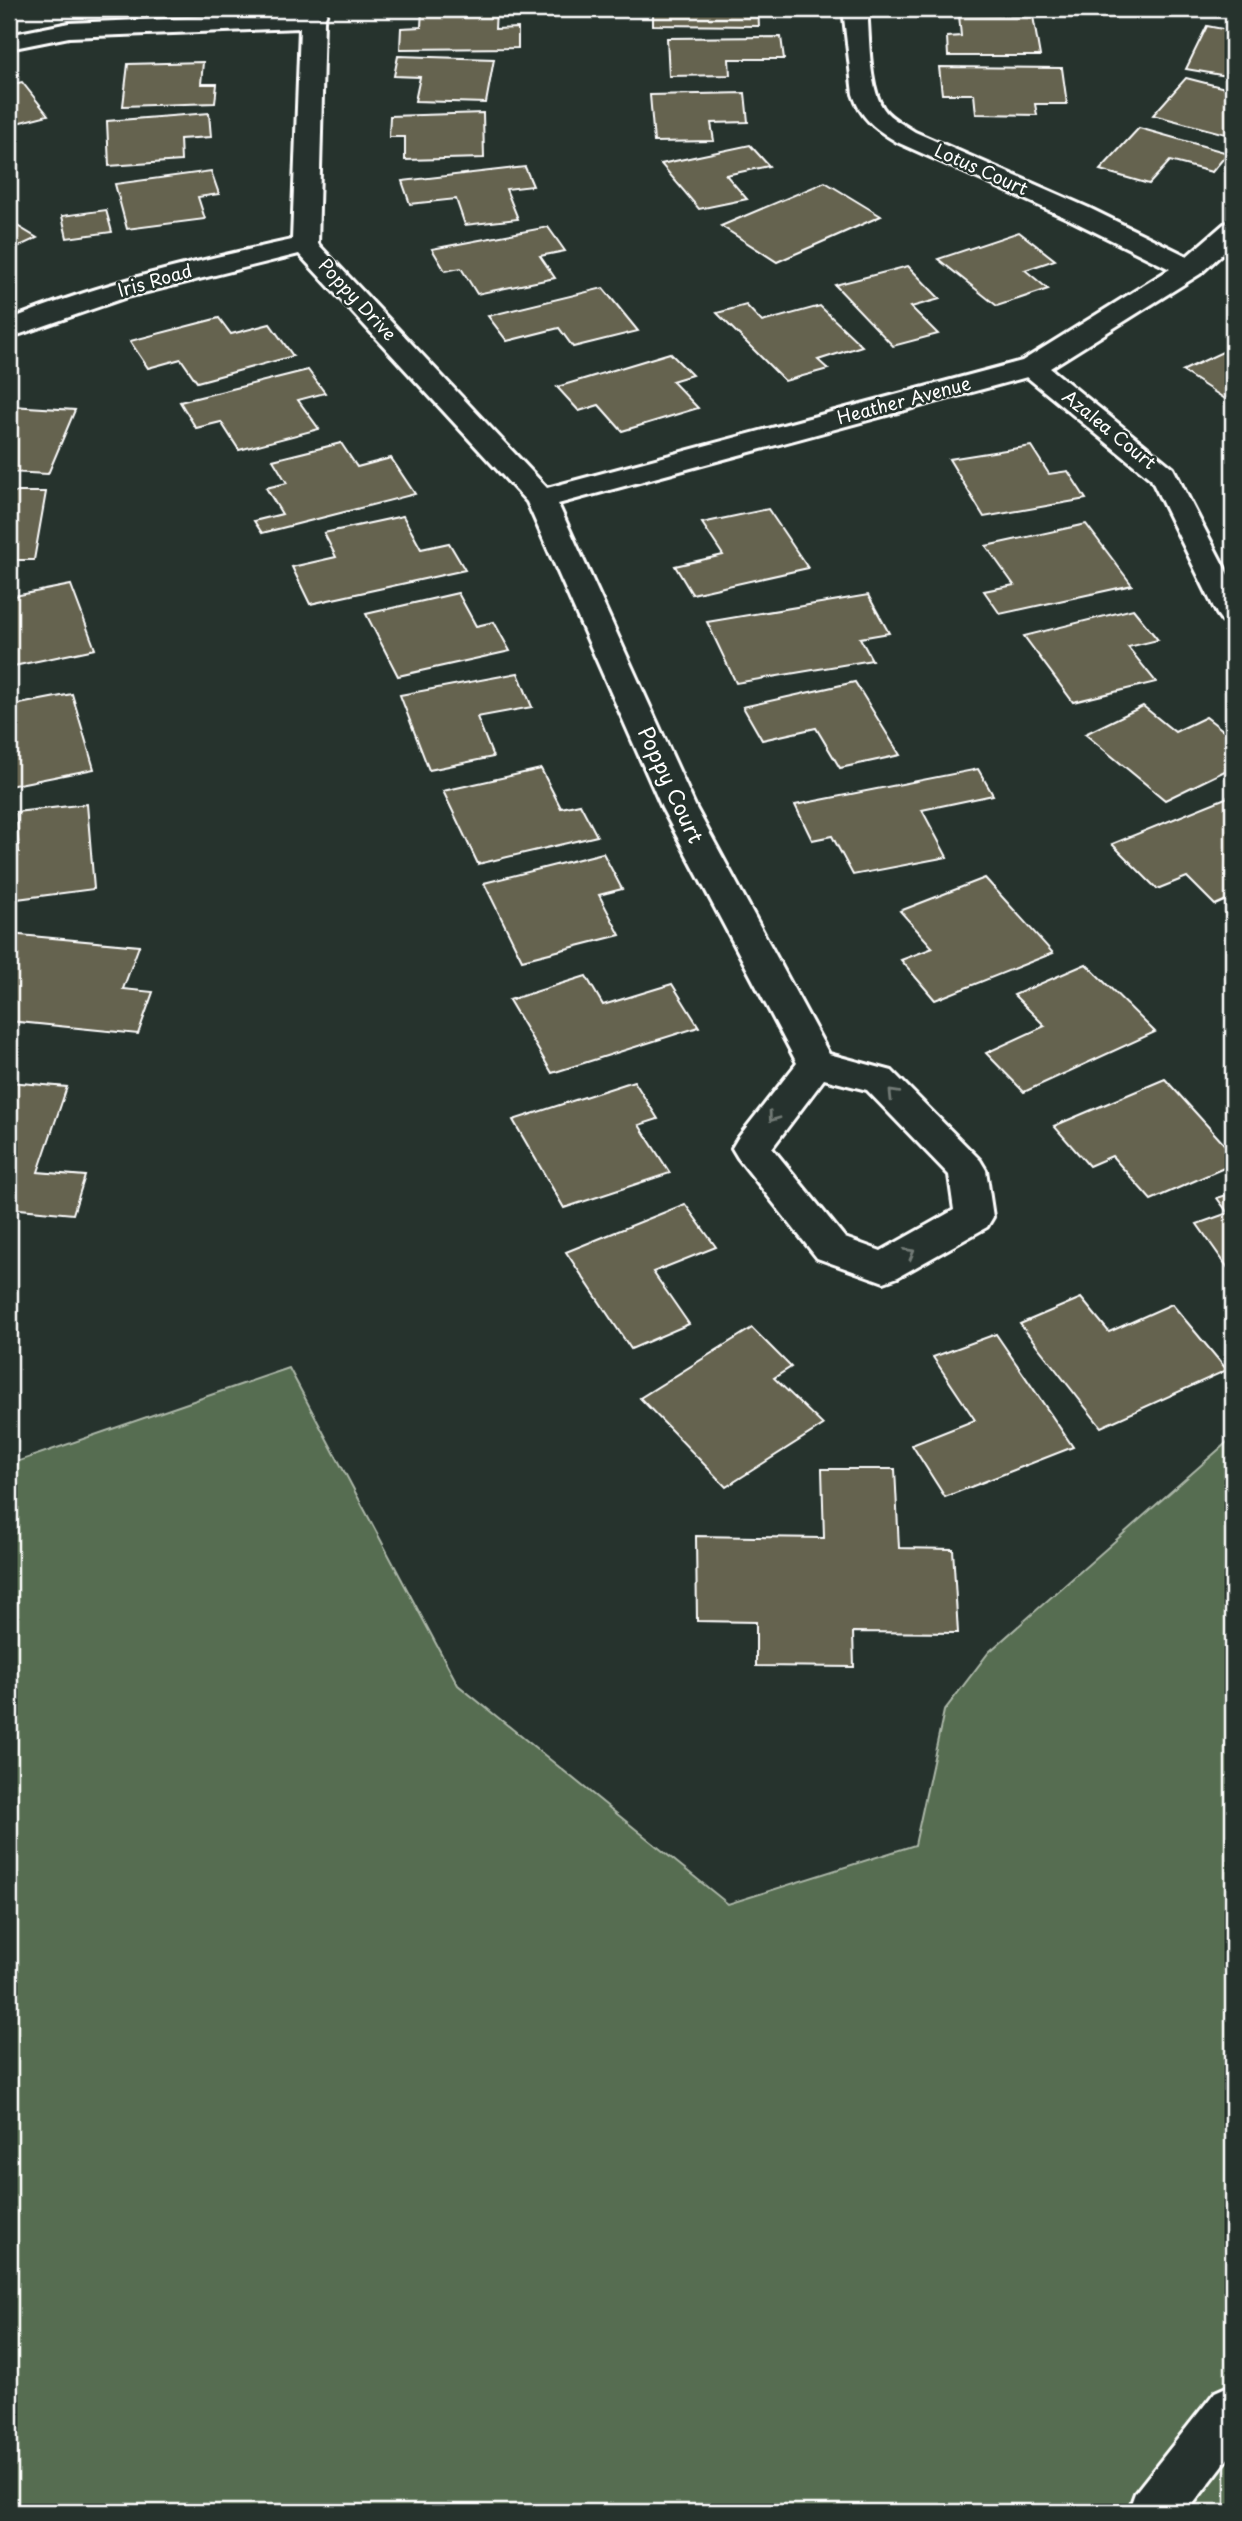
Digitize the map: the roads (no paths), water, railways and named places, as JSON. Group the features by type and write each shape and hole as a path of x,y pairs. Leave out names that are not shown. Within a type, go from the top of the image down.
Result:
{"street":[{"name":"Lotus Court","path":"855,9 866,98 873,114 888,126 906,137 1080,214 1190,268"},
{"path":"9,42 69,30 314,14"},
{"name":"Poppy Drive","path":"314,14 305,245 541,499"},
{"name":"Heather Avenue","path":"541,499 1032,367 1190,268 1233,230"},
{"name":"Iris Road","path":"9,330 50,312 180,272 305,245"},
{"name":"Azalea Court","path":"1032,367 1163,474 1233,614"},
{"name":"Poppy Court","path":"541,499 679,808 816,1064"},
{"path":"816,1064 879,1080 967,1170 974,1217 884,1267 831,1248 751,1148 816,1064"},
{"path":"1154,2512 1233,2410"}]}
